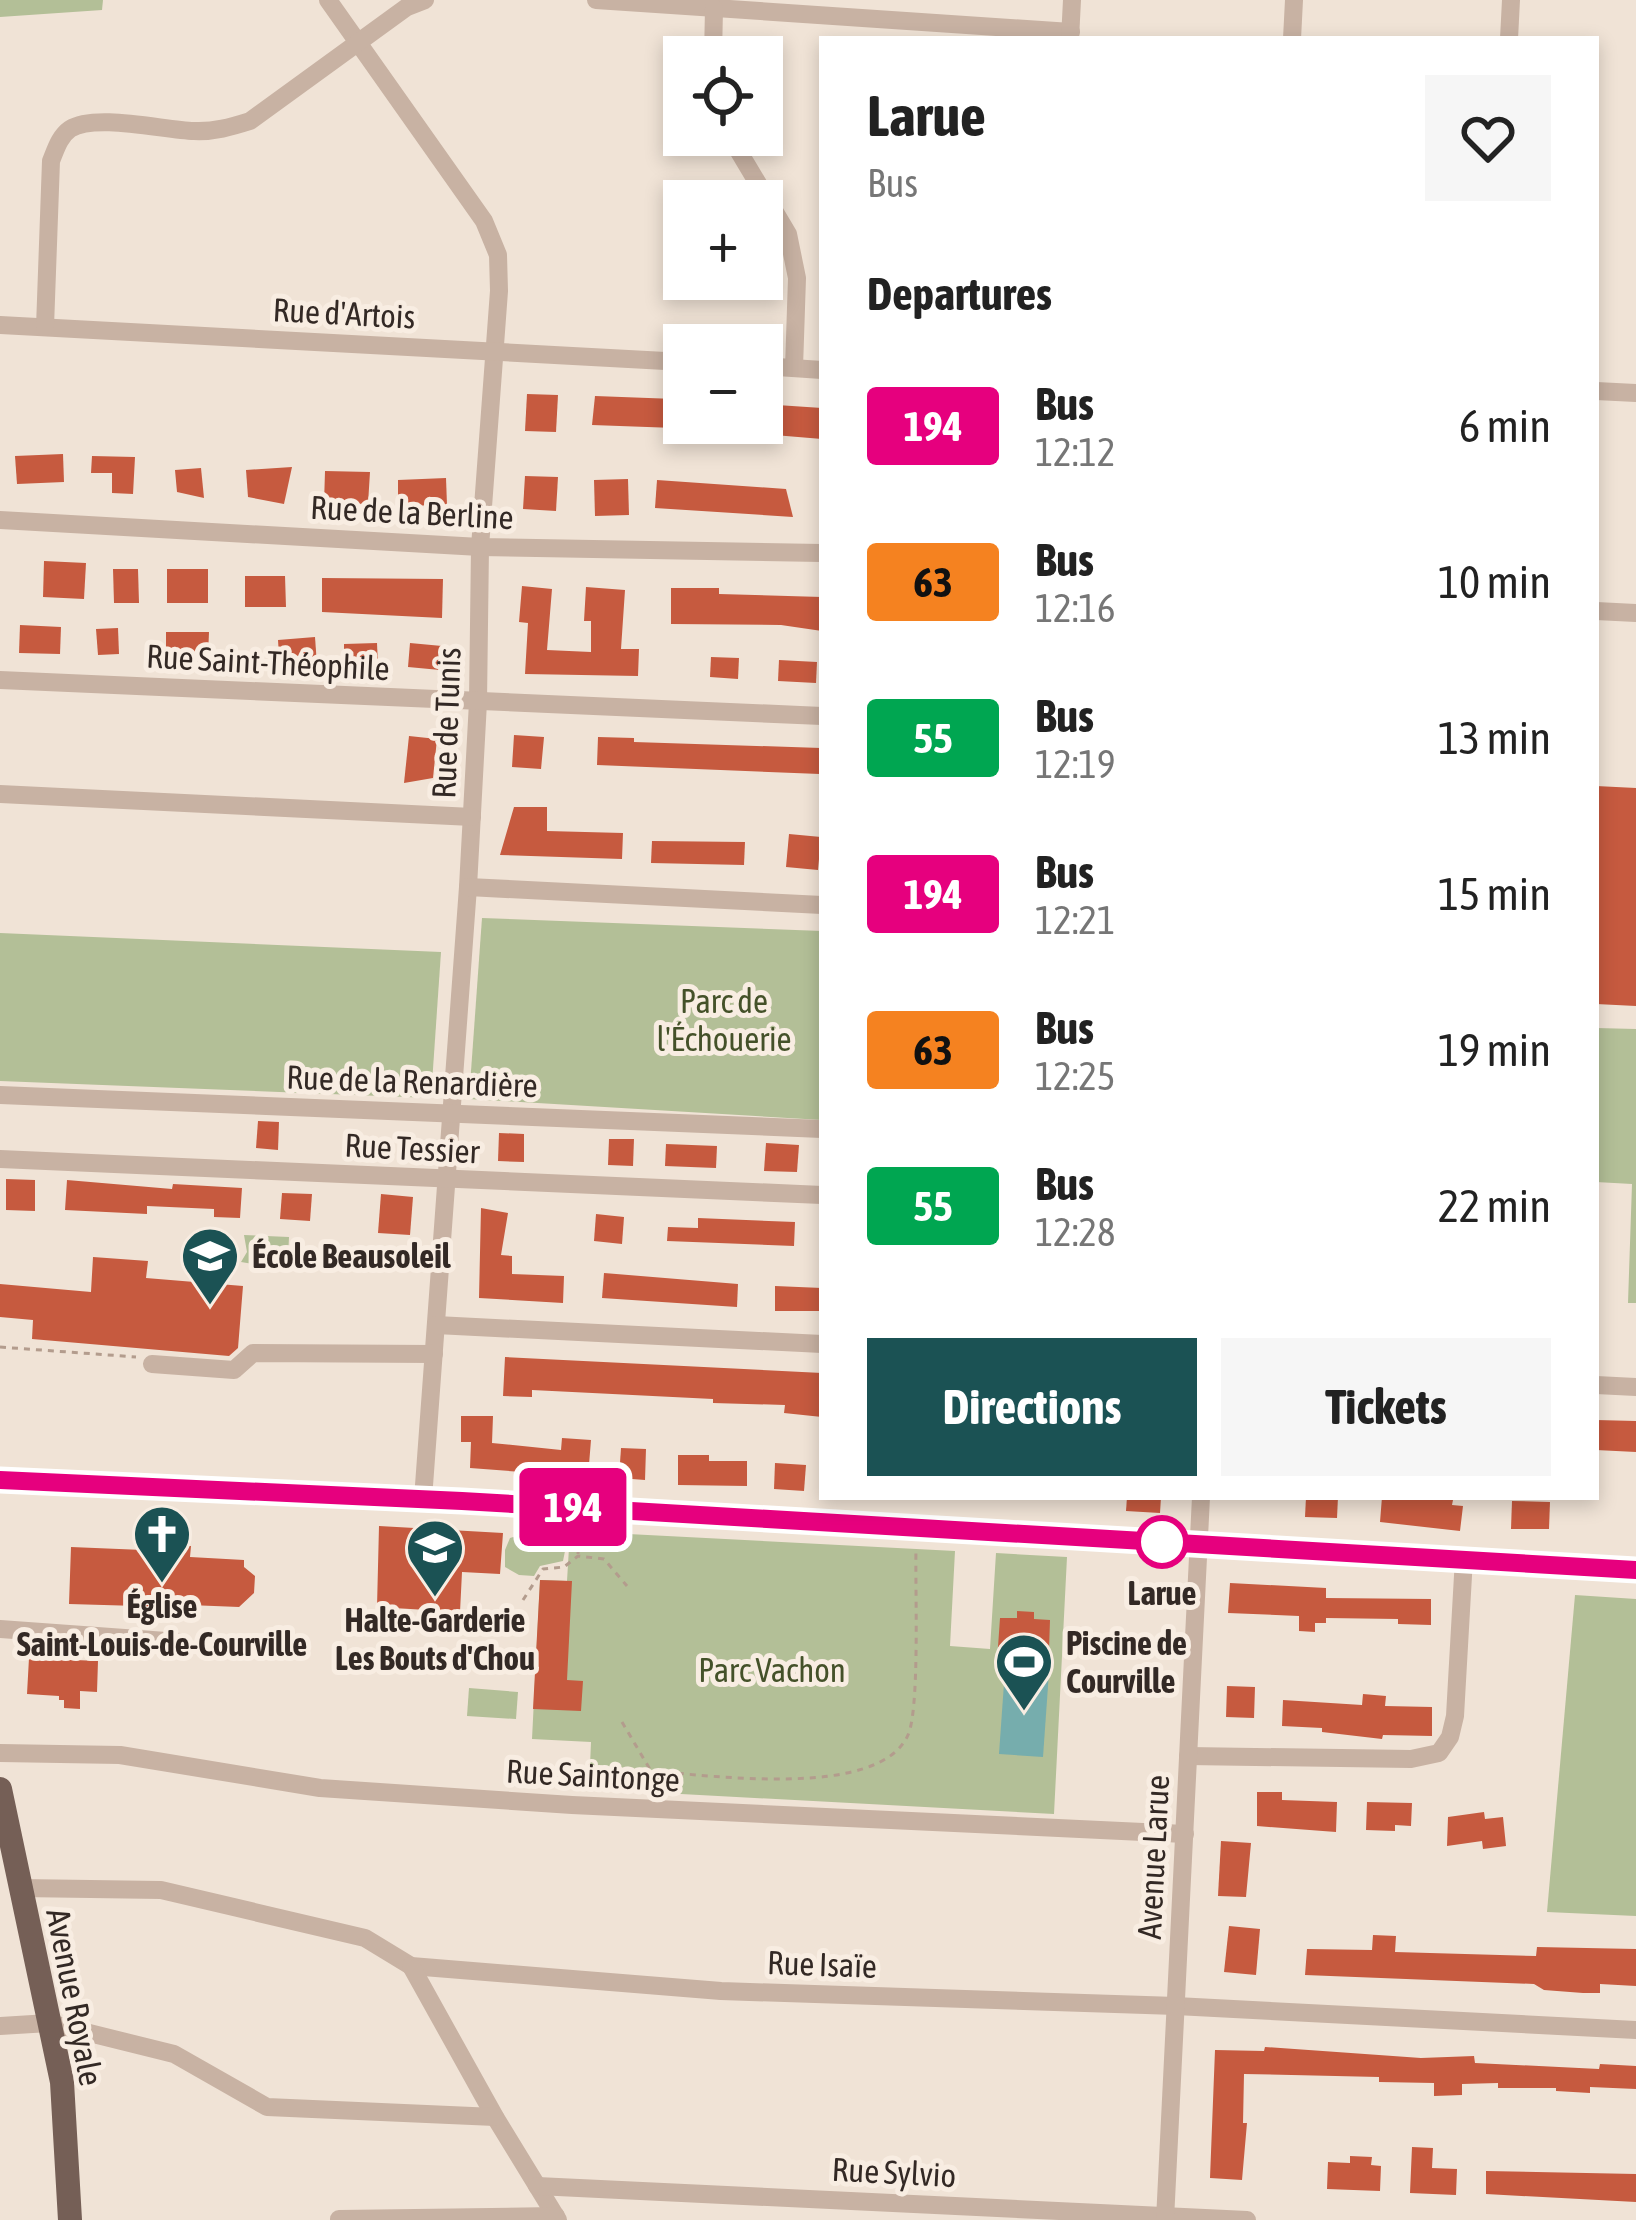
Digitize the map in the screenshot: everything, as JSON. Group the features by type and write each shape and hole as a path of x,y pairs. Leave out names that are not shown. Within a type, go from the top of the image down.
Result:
{"main road":[{"name":"Avenue Royale","path":"0,1789 62,2082 70,2220"}],"street":[{"name":"Rue de Tunis","path":"328,0 484,221 498,255 500,290 480,547 468,886 423,1499"},
{"path":"45,327 51,161 59,139 73,127 91,122 195,131 223,130 250,121 407,7 425,0"},
{"path":"596,0 1070,35 1072,0"},
{"path":"1292,36 1294,0"},
{"path":"1509,36 1511,0"},
{"path":"713,36 714,8"},
{"path":"742,156 788,234 797,278 794,368"},
{"name":"Rue d'Artois","path":"0,325 663,361"},
{"path":"783,367 819,370"},
{"path":"1599,391 1636,393"},
{"name":"Rue de la Berline","path":"0,520 480,547 819,553"},
{"path":"1599,611 1636,613"},
{"name":"Rue Saint-Théophile","path":"0,680 819,716"},
{"path":"0,794 472,817"},
{"path":"468,886 819,904"},
{"name":"Rue de la Renardière","path":"0,1095 819,1129"},
{"name":"Rue Tessier","path":"0,1159 819,1195"},
{"path":"436,1325 819,1344"},
{"path":"152,1364 234,1370 254,1353 434,1354"},
{"path":"1599,1385 1636,1387"},
{"path":"0,1480 423,1499 1636,1570"},
{"name":"Avenue Larue","path":"1165,2217 1202,1500"},
{"path":"1188,1756 1411,1759 1439,1753 1450,1737 1455,1716 1464,1558"},
{"path":"0,1629 180,1642"},
{"name":"Rue Saintonge","path":"0,1753 120,1755 320,1788 1185,1834"},
{"name":"Rue Isaïe","path":"20,1888 161,1890 365,1938 411,1966 721,1991 1176,2006 1636,2030"},
{"path":"411,1966 557,2218"},
{"path":"0,2026 49,2023 174,2054 267,2107 495,2117"},
{"name":"Rue Sylvio","path":"537,2186 1247,2220"},
{"path":"339,2219 557,2218"}],"path":[{"path":"0,1347 141,1358 152,1364"},
{"path":"578,1556 579,1508"},
{"path":"622,1723 651,1772 844,1777 888,1755 908,1737 913,1703 916,1528"},
{"path":"523,1600 543,1569 564,1567 578,1556 604,1559 627,1586"}],"green space":[{"path":"0,0 103,0 102,10 0,17"},
{"name":"Parc de l'Échouerie","path":"482,918 819,931 819,1120 469,1099"},
{"path":"0,933 441,952 431,1098 0,1081"},
{"path":"1599,1028 1636,1029 1636,1303 1628,1303 1632,1184 1599,1182"},
{"path":"244,1235 289,1237 288,1258 277,1268 241,1262 247,1252"},
{"name":"Parc Vachon","path":"570,1531 955,1551 950,1646 990,1649 996,1553 1067,1557 1054,1814 589,1789 591,1742 532,1739 540,1580 567,1581"},
{"path":"523,1534 540,1543 558,1539 566,1546 563,1561 540,1566 534,1576 505,1567 510,1538"},
{"path":"1575,1595 1636,1599 1636,1916 1547,1912"},
{"path":"469,1688 518,1692 516,1719 467,1716"}],"water":[{"name":"Piscine de Courville","path":"1005,1669 1049,1672 1043,1757 999,1754"}],"building":[{"path":"527,394 558,395 556,432 525,431"},
{"path":"595,396 663,399 663,428 592,425"},
{"path":"783,405 819,408 819,439 783,436"},
{"path":"63,454 64,482 17,484 15,456"},
{"path":"92,456 135,457 133,494 112,493 112,473 91,473"},
{"path":"292,467 284,504 248,497 246,470"},
{"path":"201,468 204,498 177,492 175,470"},
{"path":"325,471 370,472 368,504 324,503"},
{"path":"525,476 558,477 556,511 523,509"},
{"path":"446,478 447,505 398,506 398,480"},
{"path":"628,479 629,515 595,516 594,480"},
{"path":"657,480 786,489 793,517 655,508"},
{"path":"44,561 86,563 84,599 43,597"},
{"path":"113,569 138,569 139,603 114,603"},
{"path":"167,569 208,569 208,603 167,603"},
{"path":"245,576 285,576 286,607 245,607"},
{"path":"322,578 443,579 442,618 322,612"},
{"path":"522,586 552,589 547,650 591,652 591,621 584,621 586,587 625,590 621,649 639,649 638,676 525,674 528,623 519,622"},
{"path":"671,588 819,597 819,631 781,625 671,624"},
{"path":"20,625 61,627 60,654 19,653"},
{"path":"118,628 119,654 98,655 96,629"},
{"path":"166,632 209,632 208,656 166,656"},
{"path":"315,637 317,665 279,657 278,640"},
{"path":"377,643 378,666 344,667 344,644"},
{"path":"410,643 442,646 440,670 408,667"},
{"path":"711,657 739,658 738,679 710,677"},
{"path":"779,660 817,662 816,683 778,681"},
{"path":"514,735 544,737 541,769 512,767"},
{"path":"409,736 437,739 433,778 404,783"},
{"path":"598,737 819,748 819,774 597,765"},
{"path":"1599,786 1636,788 1636,1006 1599,1004"},
{"path":"514,807 547,807 547,831 623,833 622,859 500,855"},
{"path":"789,834 819,837 818,870 786,867"},
{"path":"652,841 745,842 744,865 651,863"},
{"path":"258,1121 279,1122 278,1150 256,1148"},
{"path":"499,1133 524,1134 524,1162 498,1161"},
{"path":"609,1139 634,1139 633,1166 608,1165"},
{"path":"766,1143 799,1145 797,1172 764,1171"},
{"path":"666,1144 717,1146 716,1168 665,1166"},
{"path":"6,1179 35,1180 35,1211 6,1210"},
{"path":"67,1180 172,1189 173,1184 242,1188 240,1218 214,1217 214,1209 147,1206 147,1214 65,1210"},
{"path":"282,1193 312,1194 310,1221 280,1219"},
{"path":"381,1194 413,1197 410,1235 378,1233"},
{"path":"481,1208 508,1213 501,1255 512,1256 512,1274 564,1276 563,1303 479,1298"},
{"path":"596,1214 624,1217 622,1244 594,1241"},
{"path":"698,1218 795,1222 794,1246 667,1241 668,1227 698,1228"},
{"path":"93,1257 148,1261 146,1278 243,1286 238,1348 229,1356 32,1339 33,1320 0,1317 0,1284 91,1292"},
{"path":"604,1273 738,1284 737,1307 602,1298"},
{"path":"775,1286 819,1288 819,1311 775,1311"},
{"path":"505,1357 819,1373 819,1417 784,1413 785,1405 713,1403 713,1399 532,1390 532,1397 503,1396"},
{"path":"461,1416 493,1416 492,1443 561,1450 562,1438 591,1440 588,1477 470,1468 471,1442 461,1442"},
{"path":"1599,1420 1636,1421 1636,1452 1599,1450"},
{"path":"621,1448 646,1449 645,1480 619,1478"},
{"path":"678,1455 747,1461 747,1486 678,1485"},
{"path":"775,1463 806,1465 804,1491 774,1489"},
{"path":"1127,1500 1161,1500 1160,1513 1126,1511"},
{"path":"1306,1500 1338,1500 1337,1518 1305,1517"},
{"path":"1382,1500 1453,1500 1452,1505 1463,1506 1460,1531 1380,1522"},
{"path":"1512,1501 1550,1502 1549,1529 1511,1529"},
{"path":"379,1526 503,1533 500,1574 462,1572 460,1612 377,1607"},
{"name":"Église Saint-Louis-de-Courville","path":"144,1539 181,1541 181,1546 191,1546 190,1557 244,1560 244,1567 255,1576 254,1593 239,1607 189,1605 188,1620 138,1618 138,1606 69,1604 71,1547 143,1550"},
{"path":"540,1580 572,1581 567,1680 583,1681 581,1711 533,1709"},
{"path":"1230,1583 1326,1588 1326,1598 1431,1599 1431,1625 1398,1624 1398,1619 1326,1618 1326,1623 1315,1623 1315,1632 1299,1631 1299,1616 1228,1613"},
{"path":"1017,1611 1050,1620 1049,1650 1041,1649 1040,1655 1002,1653 998,1647 1000,1618 1017,1618"},
{"path":"29,1658 98,1661 97,1692 80,1691 80,1709 64,1708 59,1696 27,1694"},
{"path":"1227,1686 1255,1687 1254,1718 1226,1717"},
{"path":"1363,1694 1386,1696 1385,1706 1432,1707 1432,1736 1383,1735 1382,1739 1282,1726 1283,1700 1362,1705"},
{"path":"1257,1792 1282,1792 1282,1800 1337,1802 1336,1832 1257,1826"},
{"path":"1367,1802 1412,1803 1411,1826 1366,1830"},
{"path":"1484,1812 1485,1819 1503,1817 1506,1846 1483,1849 1482,1841 1447,1846 1448,1817"},
{"path":"1221,1841 1251,1843 1246,1897 1218,1896"},
{"path":"1229,1926 1260,1929 1256,1975 1224,1972"},
{"path":"1373,1935 1396,1936 1395,1952 1536,1956 1537,1947 1636,1949 1636,1986 1600,1984 1600,1993 1583,1993 1544,1990 1534,1984 1305,1975 1307,1949 1372,1950"},
{"path":"1265,2047 1421,2058 1474,2056 1475,2063 1599,2069 1600,2064 1636,2066 1636,2089 1590,2087 1590,2093 1462,2084 1462,2095 1434,2096 1434,2083 1244,2074 1243,2123 1247,2123 1242,2180 1210,2178 1215,2050 1264,2051"},
{"path":"1412,2147 1433,2148 1432,2168 1457,2169 1456,2195 1410,2193"},
{"path":"1350,2156 1372,2157 1371,2165 1381,2166 1380,2191 1327,2189 1328,2162 1350,2163"},
{"path":"1486,2171 1636,2174 1636,2202 1486,2194"}],"bus line":[{"name":"194","path":"0,1480 462,1501 1636,1570"}],"place":[{"name":"École Beausoleil","path":"210,1307"},
{"name":"Larue","path":"1162,1542"},
{"name":"Église Saint-Louis-de-Courville","path":"162,1585"},
{"name":"Halte-Garderie Les Bouts d'Chou","path":"435,1599"},
{"name":"Piscine de Courville","path":"1024,1713"}]}
